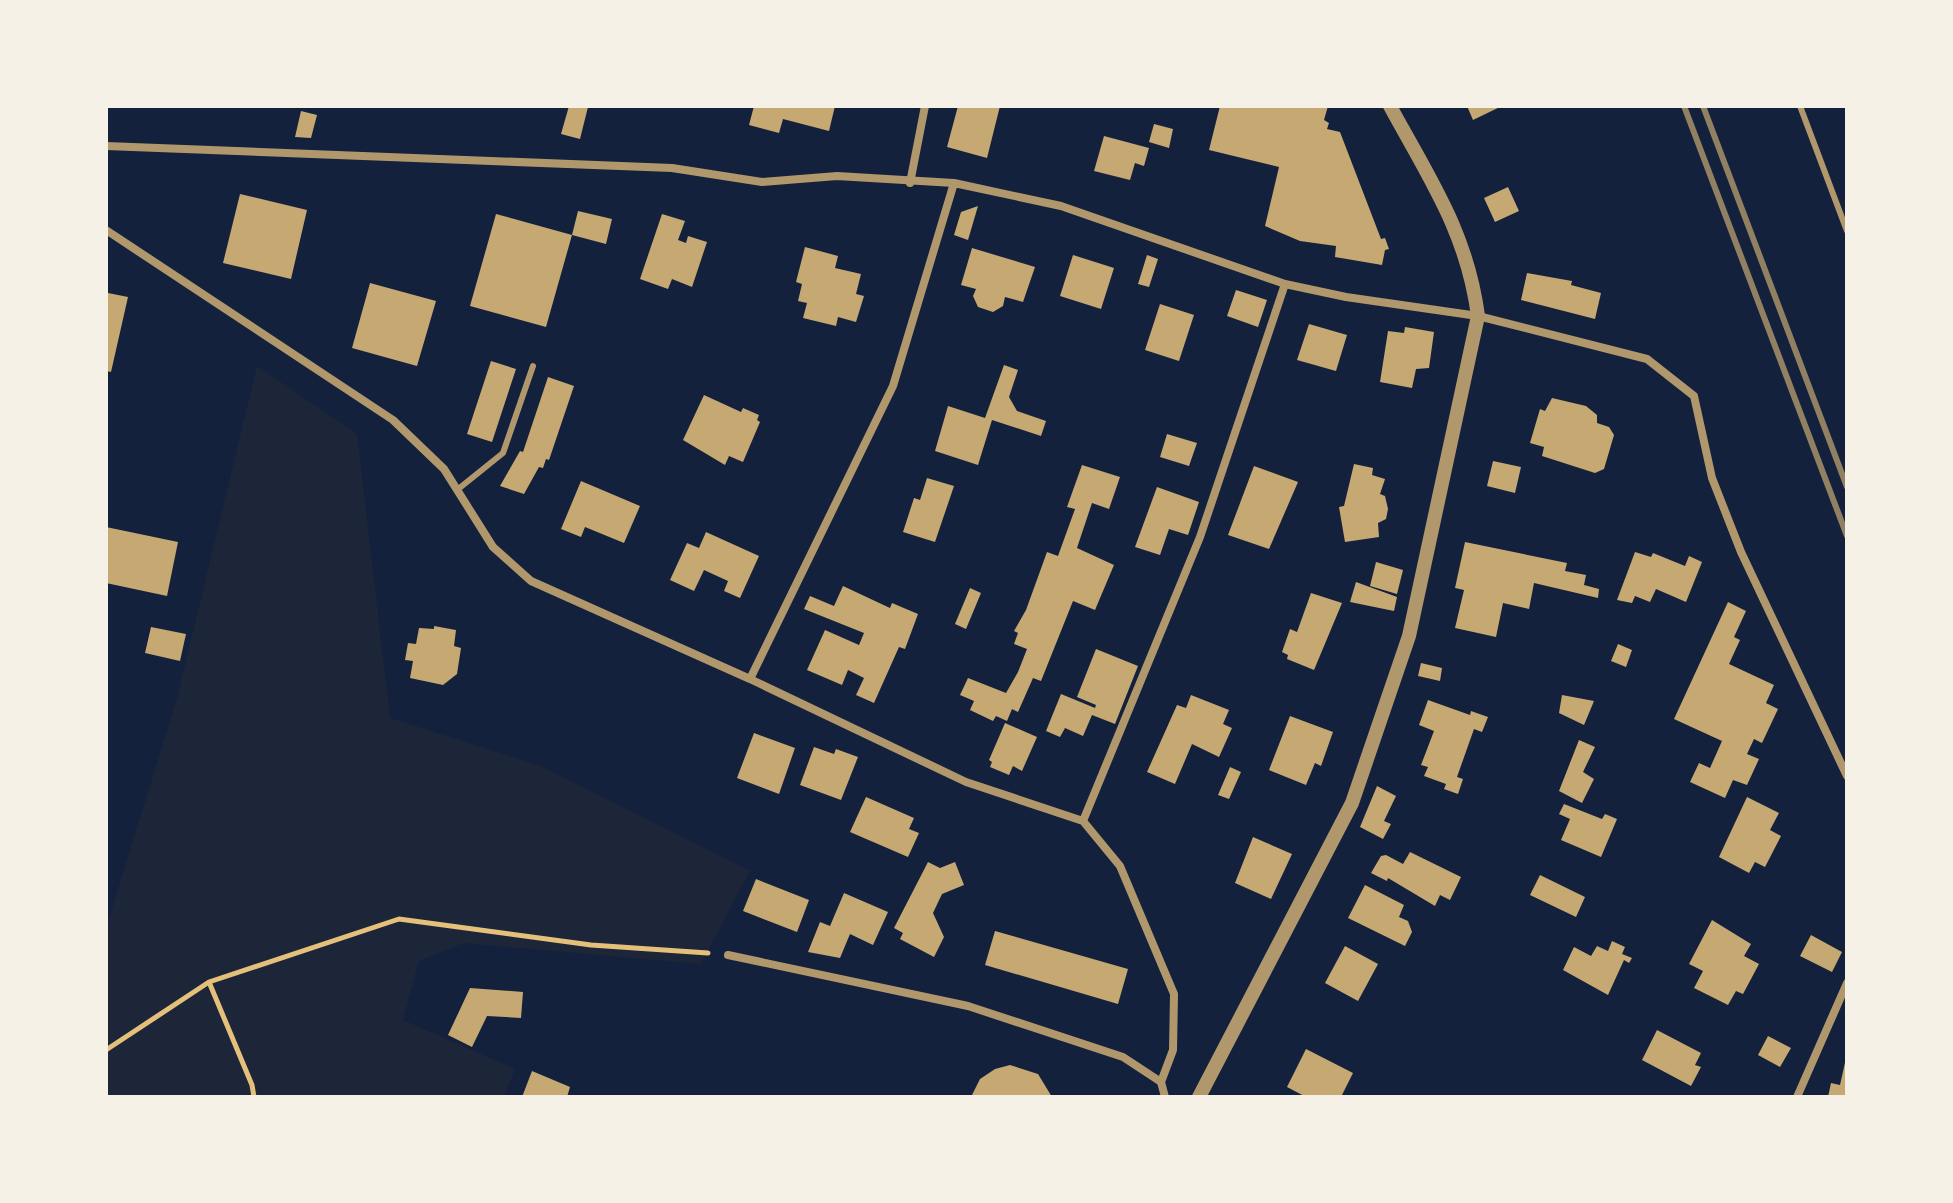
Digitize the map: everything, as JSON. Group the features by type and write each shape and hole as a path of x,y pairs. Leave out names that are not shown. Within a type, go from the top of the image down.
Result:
{"street":[{"path":"910,183 925,106"},
{"path":"1199,1097 1352,803 1409,636 1478,316 1472,274 1461,238 1390,106"},
{"path":"106,146 672,168 762,182 837,176 910,183 954,183 1061,206 1285,284 1346,297 1478,316 1647,359 1694,396 1712,478 1741,552 1847,776"},
{"path":"750,679 893,386 954,183"},
{"path":"106,230 393,420 444,469 493,547 531,581 750,679 966,782 1083,821 1120,866 1174,994 1173,1050 1161,1082 1165,1097"},
{"path":"1083,821 1200,537 1285,284"},
{"path":"728,955 968,1006 1123,1057 1161,1082"},
{"path":"1797,1097 1847,983"}],"lane":[{"path":"1800,106 1847,231"},
{"path":"457,490 503,453 533,366"}],"path":[{"path":"106,1050 209,982 399,919 591,945 728,955"},
{"path":"209,982 252,1085 254,1097"}],"shaded area":[{"path":"257,366 357,434 390,718 541,766 750,871 701,964 463,943 419,961 403,1020 515,1069 504,1097 106,1097 106,928 177,698"}],"building":[{"path":"569,106 588,107 580,139 561,134"},
{"path":"754,106 835,106 829,131 783,119 779,133 749,125"},
{"path":"958,106 1000,106 987,158 947,147"},
{"path":"1220,106 1328,106 1324,120 1329,123 1327,129 1340,132 1381,239 1385,238 1389,249 1385,250 1382,265 1335,257 1336,246 1300,241 1265,226 1279,167 1209,150"},
{"path":"1467,106 1502,106 1473,120"},
{"path":"301,111 317,115 311,138 295,137"},
{"path":"1154,124 1173,129 1169,148 1149,142"},
{"path":"1104,136 1149,148 1144,166 1135,163 1130,180 1094,171"},
{"path":"1508,187 1519,211 1495,222 1484,198"},
{"path":"240,194 307,210 291,279 223,263"},
{"path":"978,206 968,240 954,235 961,212"},
{"path":"578,211 612,219 606,244 572,235"},
{"path":"496,214 572,235 546,327 470,306"},
{"path":"662,214 685,221 678,240 686,243 688,236 707,242 692,287 672,279 668,289 640,279"},
{"path":"805,247 838,256 835,268 861,274 856,294 864,296 856,322 838,317 836,326 803,318 807,303 798,301 802,284 796,282"},
{"path":"972,248 1035,267 1023,302 1005,297 1003,306 993,312 978,307 973,296 976,289 961,285"},
{"path":"1073,255 1114,268 1101,309 1060,296"},
{"path":"1147,255 1158,259 1149,287 1138,284"},
{"path":"1527,273 1572,281 1571,285 1601,293 1595,319 1521,300"},
{"path":"370,283 436,301 417,366 352,348"},
{"path":"1236,290 1267,300 1258,327 1227,316"},
{"path":"108,293 128,297 111,372 106,371"},
{"path":"1160,304 1194,315 1179,361 1145,350"},
{"path":"1309,324 1347,335 1336,371 1297,360"},
{"path":"1405,327 1434,332 1429,368 1416,369 1412,388 1380,382 1388,331 1404,333"},
{"path":"491,361 516,369 492,442 467,434"},
{"path":"1004,365 1018,370 1009,397 1017,411 1046,421 1041,436 992,420 978,465 935,451 948,406 985,418"},
{"path":"548,377 574,386 549,460 546,459 543,468 539,467 524,494 500,486 520,451 523,452"},
{"path":"704,395 741,412 743,408 759,415 757,420 760,422 743,462 729,456 725,465 683,440"},
{"path":"1552,398 1586,406 1597,415 1597,423 1609,427 1614,435 1604,469 1595,473 1542,456 1544,447 1530,443 1540,409 1545,411"},
{"path":"1167,434 1197,443 1189,466 1160,457"},
{"path":"1493,461 1521,467 1515,493 1487,486"},
{"path":"1354,464 1373,468 1372,475 1385,479 1380,494 1385,496 1388,509 1386,519 1378,523 1379,537 1345,542 1339,507 1344,506"},
{"path":"1082,465 1120,477 1109,509 1092,503 1077,548 1114,565 1095,610 1073,601 1041,681 1033,678 1018,712 1012,709 1007,721 996,716 993,721 970,710 974,701 960,695 968,678 1006,693 1018,672 1027,649 1014,644 1018,633 1014,631 1026,610 1047,552 1058,556 1075,509 1067,507"},
{"path":"1254,466 1298,482 1269,549 1228,535"},
{"path":"927,478 954,486 935,542 903,532 914,498 920,500"},
{"path":"581,481 640,506 624,543 585,527 581,537 561,529"},
{"path":"1157,487 1199,502 1188,535 1169,529 1160,555 1135,547"},
{"path":"106,527 178,542 167,596 106,583"},
{"path":"706,532 759,556 740,598 724,591 728,581 704,570 694,591 670,580 687,543 699,548"},
{"path":"1465,542 1567,563 1565,571 1586,575 1584,585 1599,589 1598,598 1534,583 1529,609 1503,603 1496,637 1455,628 1464,590 1455,588"},
{"path":"1635,552 1651,557 1653,553 1685,566 1689,556 1702,562 1686,602 1656,589 1650,602 1635,596 1632,603 1617,600"},
{"path":"1376,562 1403,570 1397,594 1370,586"},
{"path":"1356,582 1397,597 1394,611 1350,602"},
{"path":"843,586 890,608 892,603 918,614 905,649 899,647 874,703 856,695 864,678 848,670 842,685 807,670 825,630 859,645 864,633 804,609 810,596 834,606"},
{"path":"970,588 981,593 966,629 955,624"},
{"path":"1311,593 1342,603 1314,670 1287,659 1288,655 1282,652 1290,629 1297,632"},
{"path":"1728,602 1746,611 1734,637 1740,640 1729,664 1774,685 1766,703 1778,709 1762,743 1754,739 1747,754 1759,759 1747,785 1733,780 1725,798 1690,782 1699,763 1710,768 1722,741 1674,719"},
{"path":"434,626 456,630 454,646 461,648 457,674 443,685 410,678 413,661 405,660 408,643 416,644 419,628 434,629"},
{"path":"151,627 186,634 180,661 145,653"},
{"path":"1618,644 1632,650 1626,667 1611,661"},
{"path":"1096,649 1138,666 1115,724 1092,715 1083,736 1065,728 1060,737 1046,731 1061,694 1095,708 1096,705 1077,697"},
{"path":"1421,663 1442,668 1440,681 1418,676"},
{"path":"1191,695 1229,710 1223,724 1232,728 1219,757 1192,744 1175,784 1147,772 1177,705 1186,708"},
{"path":"1562,695 1594,701 1584,725 1559,713"},
{"path":"1428,700 1470,715 1471,711 1488,717 1482,732 1474,729 1457,777 1463,779 1458,794 1444,789 1446,784 1424,776 1428,767 1421,765 1434,731 1419,725"},
{"path":"1290,716 1333,732 1321,766 1315,763 1306,785 1269,770"},
{"path":"1005,723 1037,737 1022,771 1013,766 1009,775 990,767 992,762 989,760"},
{"path":"754,733 795,748 779,794 737,778"},
{"path":"1579,740 1595,747 1583,772 1594,779 1582,803 1559,791"},
{"path":"814,747 834,754 836,749 858,757 841,800 800,785"},
{"path":"1230,767 1241,772 1229,799 1218,795"},
{"path":"1377,786 1396,796 1384,821 1391,824 1383,839 1360,827"},
{"path":"866,797 914,818 909,829 919,833 908,857 850,832"},
{"path":"1747,797 1779,813 1770,830 1781,836 1765,867 1755,862 1749,873 1719,857"},
{"path":"1564,804 1602,819 1605,814 1617,819 1601,857 1561,840 1570,819 1559,814"},
{"path":"1253,837 1292,854 1271,899 1235,883"},
{"path":"1410,852 1461,877 1450,900 1440,895 1435,906 1388,878 1387,881 1371,873 1381,856 1386,855 1403,864"},
{"path":"928,862 940,868 955,862 964,885 942,894 933,913 944,937 934,957 900,939 903,933 894,928"},
{"path":"1540,875 1585,897 1576,917 1530,895"},
{"path":"756,879 809,900 797,932 743,911"},
{"path":"1365,885 1404,905 1399,917 1408,921 1412,932 1405,946 1348,918"},
{"path":"844,893 888,912 873,945 850,934 840,958 808,952 820,922 830,926"},
{"path":"1712,920 1751,944 1744,956 1759,964 1743,994 1736,991 1728,1005 1694,988 1703,971 1689,964"},
{"path":"995,931 1128,969 1118,1004 985,965"},
{"path":"1811,935 1842,952 1832,972 1800,956"},
{"path":"1612,941 1625,947 1622,954 1632,958 1629,963 1624,960 1608,995 1563,970 1574,947 1591,956 1597,946 1608,951"},
{"path":"1345,946 1378,964 1358,1001 1325,983"},
{"path":"470,988 523,992 521,1018 487,1016 472,1047 448,1035"},
{"path":"1657,1030 1701,1053 1695,1065 1701,1067 1691,1086 1642,1060"},
{"path":"1768,1036 1791,1048 1780,1067 1758,1055"},
{"path":"1306,1049 1353,1073 1341,1097 1306,1097 1287,1087"},
{"path":"1846,1058 1847,1097 1828,1097 1831,1083 1840,1085"},
{"path":"1010,1065 1038,1074 1052,1097 971,1097 980,1079 995,1069"},
{"path":"532,1071 570,1087 567,1097 522,1097"}],"railway":[{"path":"1684,106 1847,536"},
{"path":"1703,106 1847,487"}]}
